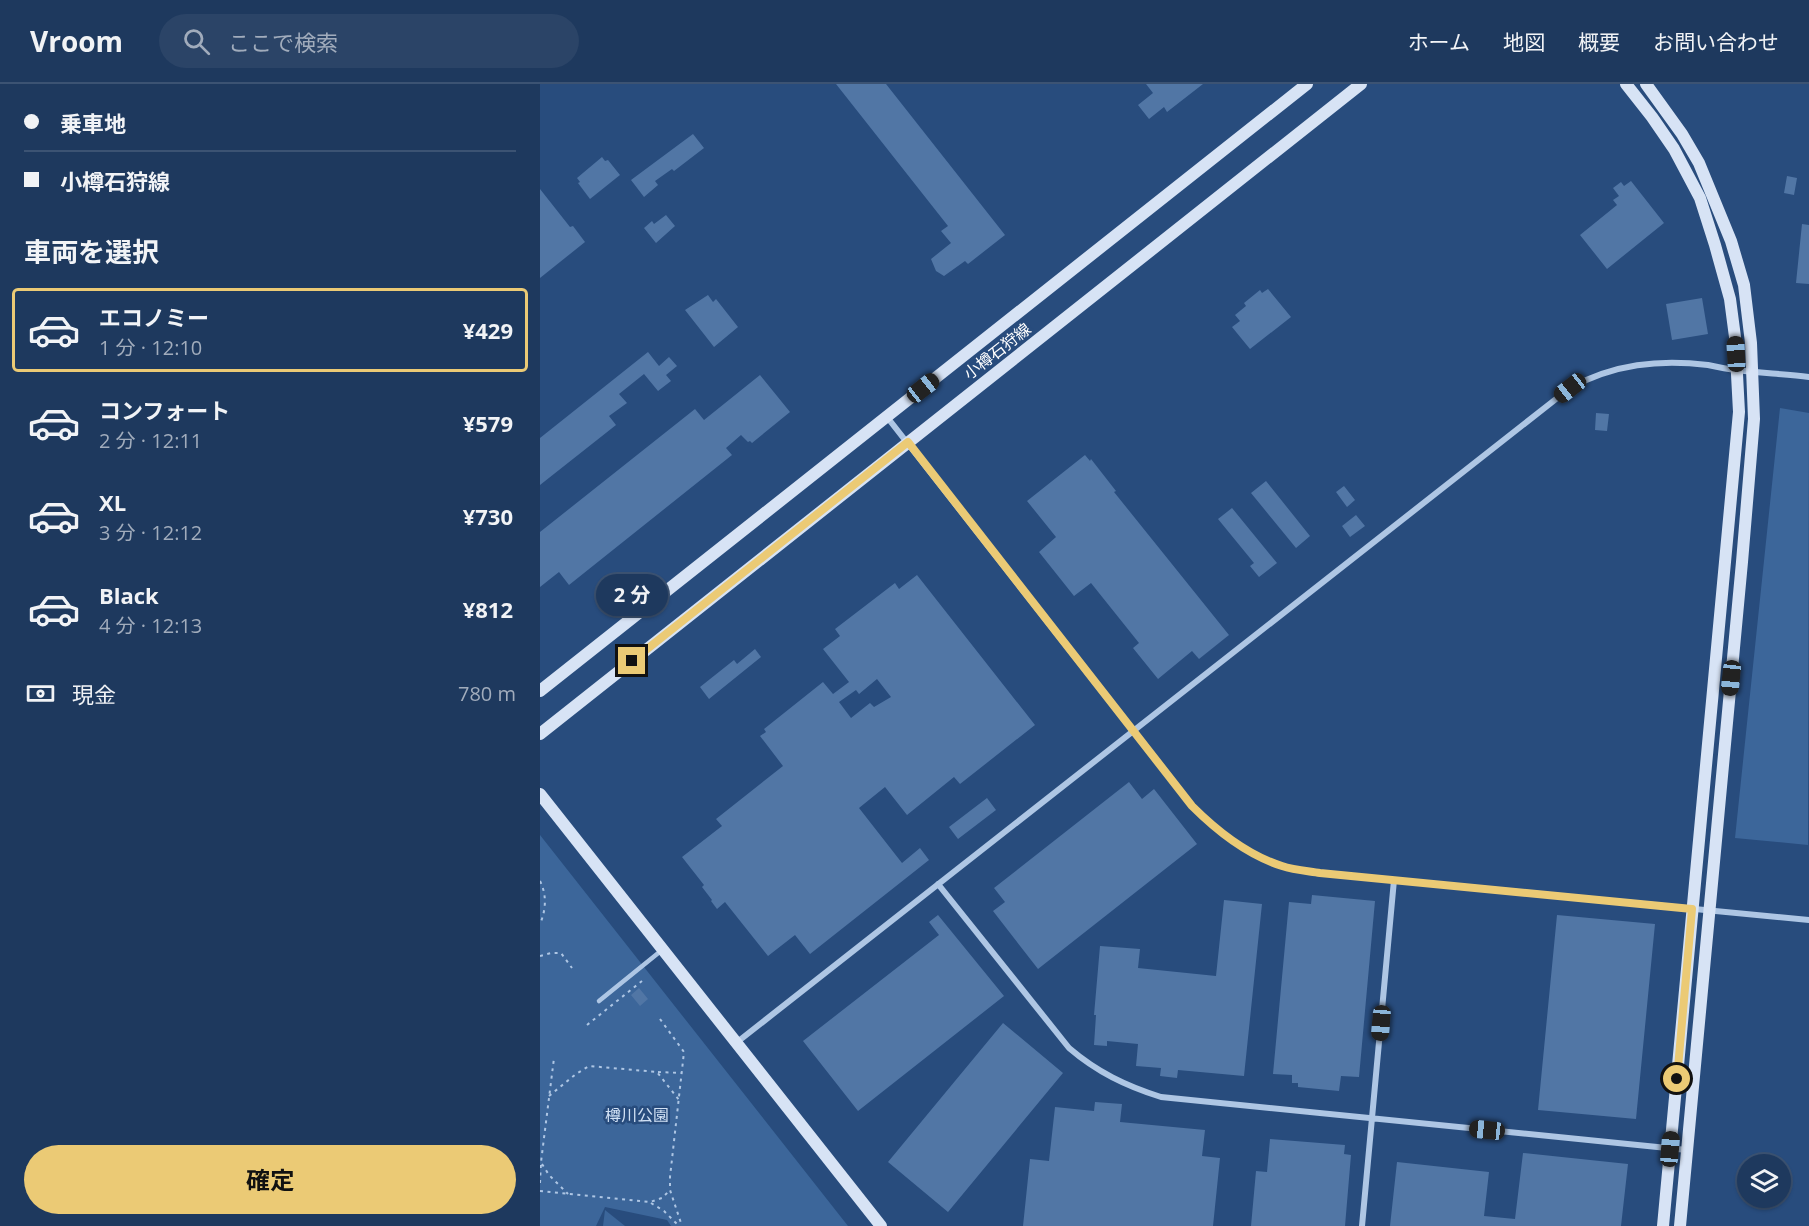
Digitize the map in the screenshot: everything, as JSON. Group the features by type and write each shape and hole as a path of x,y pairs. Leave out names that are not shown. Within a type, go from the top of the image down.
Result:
{"street":[{"name":"小樽石狩線","path":"540,691 1307,84"},
{"name":"小樽石狩線","path":"540,734 1361,84"},
{"path":"1626,84 1674,149 1700,198 1730,299 1739,412 1663,1226"},
{"path":"1646,84 1677,126 1699,163 1731,241 1744,285 1751,343 1754,419 1680,1226"},
{"path":"736,1043 1570,388 1590,377 1614,369 1642,364 1708,365 1736,370 1809,376"},
{"path":"886,417 908,442 1192,806 1210,825 1249,851 1283,867 1320,873 1809,920"},
{"path":"540,795 881,1226"},
{"path":"1362,1226 1394,880"},
{"path":"938,884 1069,1048 1108,1077 1131,1087 1161,1097 1687,1150"}],"lane":[{"path":"599,1001 662,950"}],"path":[{"path":"540,881 545,907 540,924"},
{"path":"540,956 551,953 561,954 572,968"},
{"path":"587,1024 642,981"},
{"path":"660,1019 684,1052 670,1177 670,1190 680,1226"},
{"path":"540,1183 554,1058"},
{"path":"549,1096 589,1066 682,1073"},
{"path":"657,1072 679,1100"},
{"path":"541,1162 549,1175 568,1194"},
{"path":"540,1191 650,1202 662,1198 670,1190"},
{"path":"650,1202 680,1226"}],"green space":[{"path":"1780,408 1809,413 1808,845 1735,838"},
{"name":"樽川公園","path":"540,835 848,1226 671,1226 667,1220 605,1207 596,1226 540,1226"},
{"path":"605,1210 625,1226 603,1226"}],"building":[{"path":"836,84 886,84 1005,235 968,264 965,261 944,276 936,271 931,259 951,243 941,231 948,226"},
{"path":"1146,84 1203,84 1167,112 1164,107 1149,119 1138,105 1153,93"},
{"path":"693,134 704,148 674,171 672,169 655,181 658,185 644,197 631,180"},
{"path":"602,157 605,161 608,160 620,175 590,199 577,178"},
{"path":"1787,176 1797,178 1794,195 1784,193"},
{"path":"1631,181 1664,223 1607,269 1580,235 1617,205 1613,200 1619,196 1613,188 1621,182 1624,186"},
{"path":"540,189 585,242 540,278"},
{"path":"666,215 675,226 656,243 644,228 652,221 654,224"},
{"path":"1802,224 1809,225 1809,284 1796,283"},
{"path":"1268,289 1291,317 1250,349 1232,327 1240,321 1235,315 1246,306 1244,303 1260,290 1262,293"},
{"path":"708,295 713,302 716,299 738,327 714,347 685,310"},
{"path":"1702,298 1708,334 1672,340 1666,304"},
{"path":"648,352 659,366 669,357 677,366 666,375 671,381 658,391 644,374 619,394 627,403 609,416 616,425 540,485 540,438"},
{"path":"760,375 790,412 752,443 741,435 726,448 732,455 569,585 559,572 540,587 540,532 695,409 704,420"},
{"path":"1596,413 1609,414 1607,431 1595,430"},
{"path":"1085,455 1090,461 1091,459 1116,491 1114,492 1229,635 1199,659 1192,651 1158,679 1133,648 1139,643 1091,583 1074,596 1039,552 1056,537 1027,501"},
{"path":"1266,481 1310,536 1296,548 1251,493"},
{"path":"1344,486 1355,500 1347,507 1336,492"},
{"path":"1232,508 1277,563 1259,577 1250,566 1254,563 1218,519"},
{"path":"1356,515 1365,526 1350,537 1342,526"},
{"path":"917,575 1035,725 960,784 954,777 907,815 885,787 859,808 902,863 920,848 929,860 810,954 795,935 768,956 725,902 717,909 702,887 704,885 682,857 722,826 716,819 783,766 760,736 766,732 764,729 823,682 833,694 849,682 823,649 840,636 835,629 895,583 899,589","holes":["877,679 891,697 874,707 870,703 851,718 839,702 856,690 859,694"]},
{"path":"755,649 761,657 709,699 700,687 734,660 737,664"},
{"path":"1129,782 1142,799 1154,789 1197,844 1038,969 993,911 1005,902 994,888"},
{"path":"987,798 996,810 958,839 949,827"},
{"path":"1312,895 1375,901 1359,1077 1341,1076 1339,1091 1298,1087 1298,1083 1292,1083 1292,1075 1273,1074 1289,902 1311,904"},
{"path":"1224,900 1262,904 1244,1076 1178,1070 1177,1078 1160,1076 1161,1068 1136,1066 1138,1044 1107,1041 1107,1046 1094,1045 1096,1015 1094,1015 1100,946 1140,949 1138,968 1216,976"},
{"path":"938,915 1004,996 858,1111 803,1041 939,935 929,922"},
{"path":"1557,915 1655,924 1636,1119 1538,1110"},
{"path":"639,988 648,999 640,1006 631,995"},
{"path":"1003,1023 1063,1073 948,1212 888,1162"},
{"path":"1095,1102 1122,1104 1120,1122 1205,1130 1202,1156 1220,1158 1213,1226 1023,1226 1030,1159 1049,1161 1055,1107 1094,1111"},
{"path":"1270,1139 1345,1145 1344,1154 1351,1155 1345,1226 1251,1226 1256,1171 1267,1172"},
{"path":"1523,1153 1628,1164 1621,1226 1390,1226 1397,1162 1489,1172 1484,1216 1515,1219"}],"route":[{"path":"632,661 908,442 1192,806 1210,825 1231,840 1283,867 1320,873 1692,909 1677,1079"}]}
